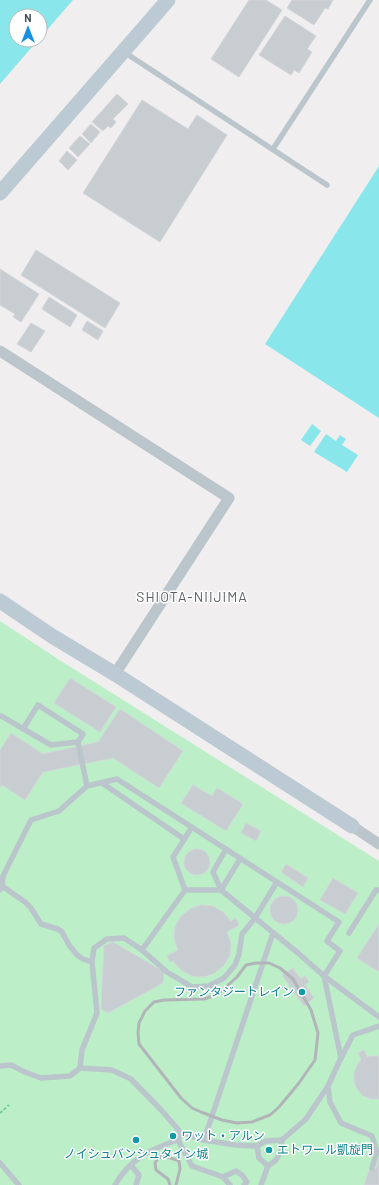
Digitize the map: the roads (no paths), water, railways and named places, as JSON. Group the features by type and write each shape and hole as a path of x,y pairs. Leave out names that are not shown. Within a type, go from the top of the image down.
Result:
{"street":[{"path":"0,193 122,51 168,0"},
{"path":"0,351 228,498 115,674"},
{"path":"0,601 52,636 115,674 379,844"},
{"path":"352,826 379,834"}],"lane":[{"path":"273,149 370,0"},
{"path":"122,51 327,185"},
{"path":"1,716 23,729 51,745 78,742 84,734 38,705 23,729"},
{"path":"78,742 87,786"},
{"path":"92,962 83,960 74,952 64,934 60,930 41,924 26,902 1,888 3,876 31,820 59,811 87,786 117,779 339,922 327,941 340,951 324,976 341,1058"},
{"path":"102,783 184,839"},
{"path":"185,890 173,857 192,827"},
{"path":"226,849 214,872 221,890 324,976 379,1017"},
{"path":"221,890 240,858"},
{"path":"80,1068 82,1050 97,1013 92,962 94,948 107,939 124,938 142,950 167,972 192,987 209,986 224,978 235,965 239,954 242,934 255,918 277,882"},
{"path":"185,890 221,890"},
{"path":"142,950 185,890"},
{"path":"349,933 376,890 379,890"},
{"path":"204,1140 273,933"},
{"path":"0,1066 11,1065 41,1078 70,1076 80,1068 112,1070 131,1079 181,1133 204,1140 235,1145 257,1146 266,1141 282,1140 306,1119 328,1086 353,1035 379,1026"},
{"path":"328,1086 330,1102 341,1123 372,1136 376,1150 372,1168"},
{"path":"115,1185 131,1165 143,1155 165,1144 178,1140 181,1133"},
{"path":"178,1140 192,1166 223,1177 230,1185"},
{"path":"262,1185 268,1166 276,1160 281,1151 282,1140"},
{"path":"257,1146 259,1158 268,1166"},
{"path":"0,1163 19,1185"},
{"path":"131,1165 139,1175 136,1185"},
{"path":"223,1177 236,1171 242,1175 247,1182 244,1185"}],"water":[{"path":"0,0 73,0 48,29 48,8 8,8 8,48 31,48 0,84"},
{"path":"379,166 379,418 265,344"},
{"path":"312,424 321,431 310,446 301,440"},
{"path":"326,434 336,441 340,435 346,439 342,445 358,455 347,472 314,452"}],"railway":[{"path":"256,963 269,963 280,968 293,979 311,1010 318,1033 315,1060 299,1083 279,1107 270,1115 252,1122 237,1123 222,1120 192,1108 181,1098 139,1044 139,1023 145,1011 154,1002 164,1000 204,999 218,994 237,977 246,965 256,963"},
{"path":"170,1185 168,1179 156,1170 155,1163 158,1158 165,1156 179,1161 180,1169 176,1185"}],"place":[{"name":"ファンタジートレイン","path":"302,992"},
{"name":"ワット・アルン","path":"173,1136"},
{"name":"ノイシュバンシュタイン城","path":"136,1140"},
{"name":"エトワール凱旋門","path":"269,1150"}],"district":[{"name":"SHIOTA-NIIJIMA","path":"192,597"}]}
